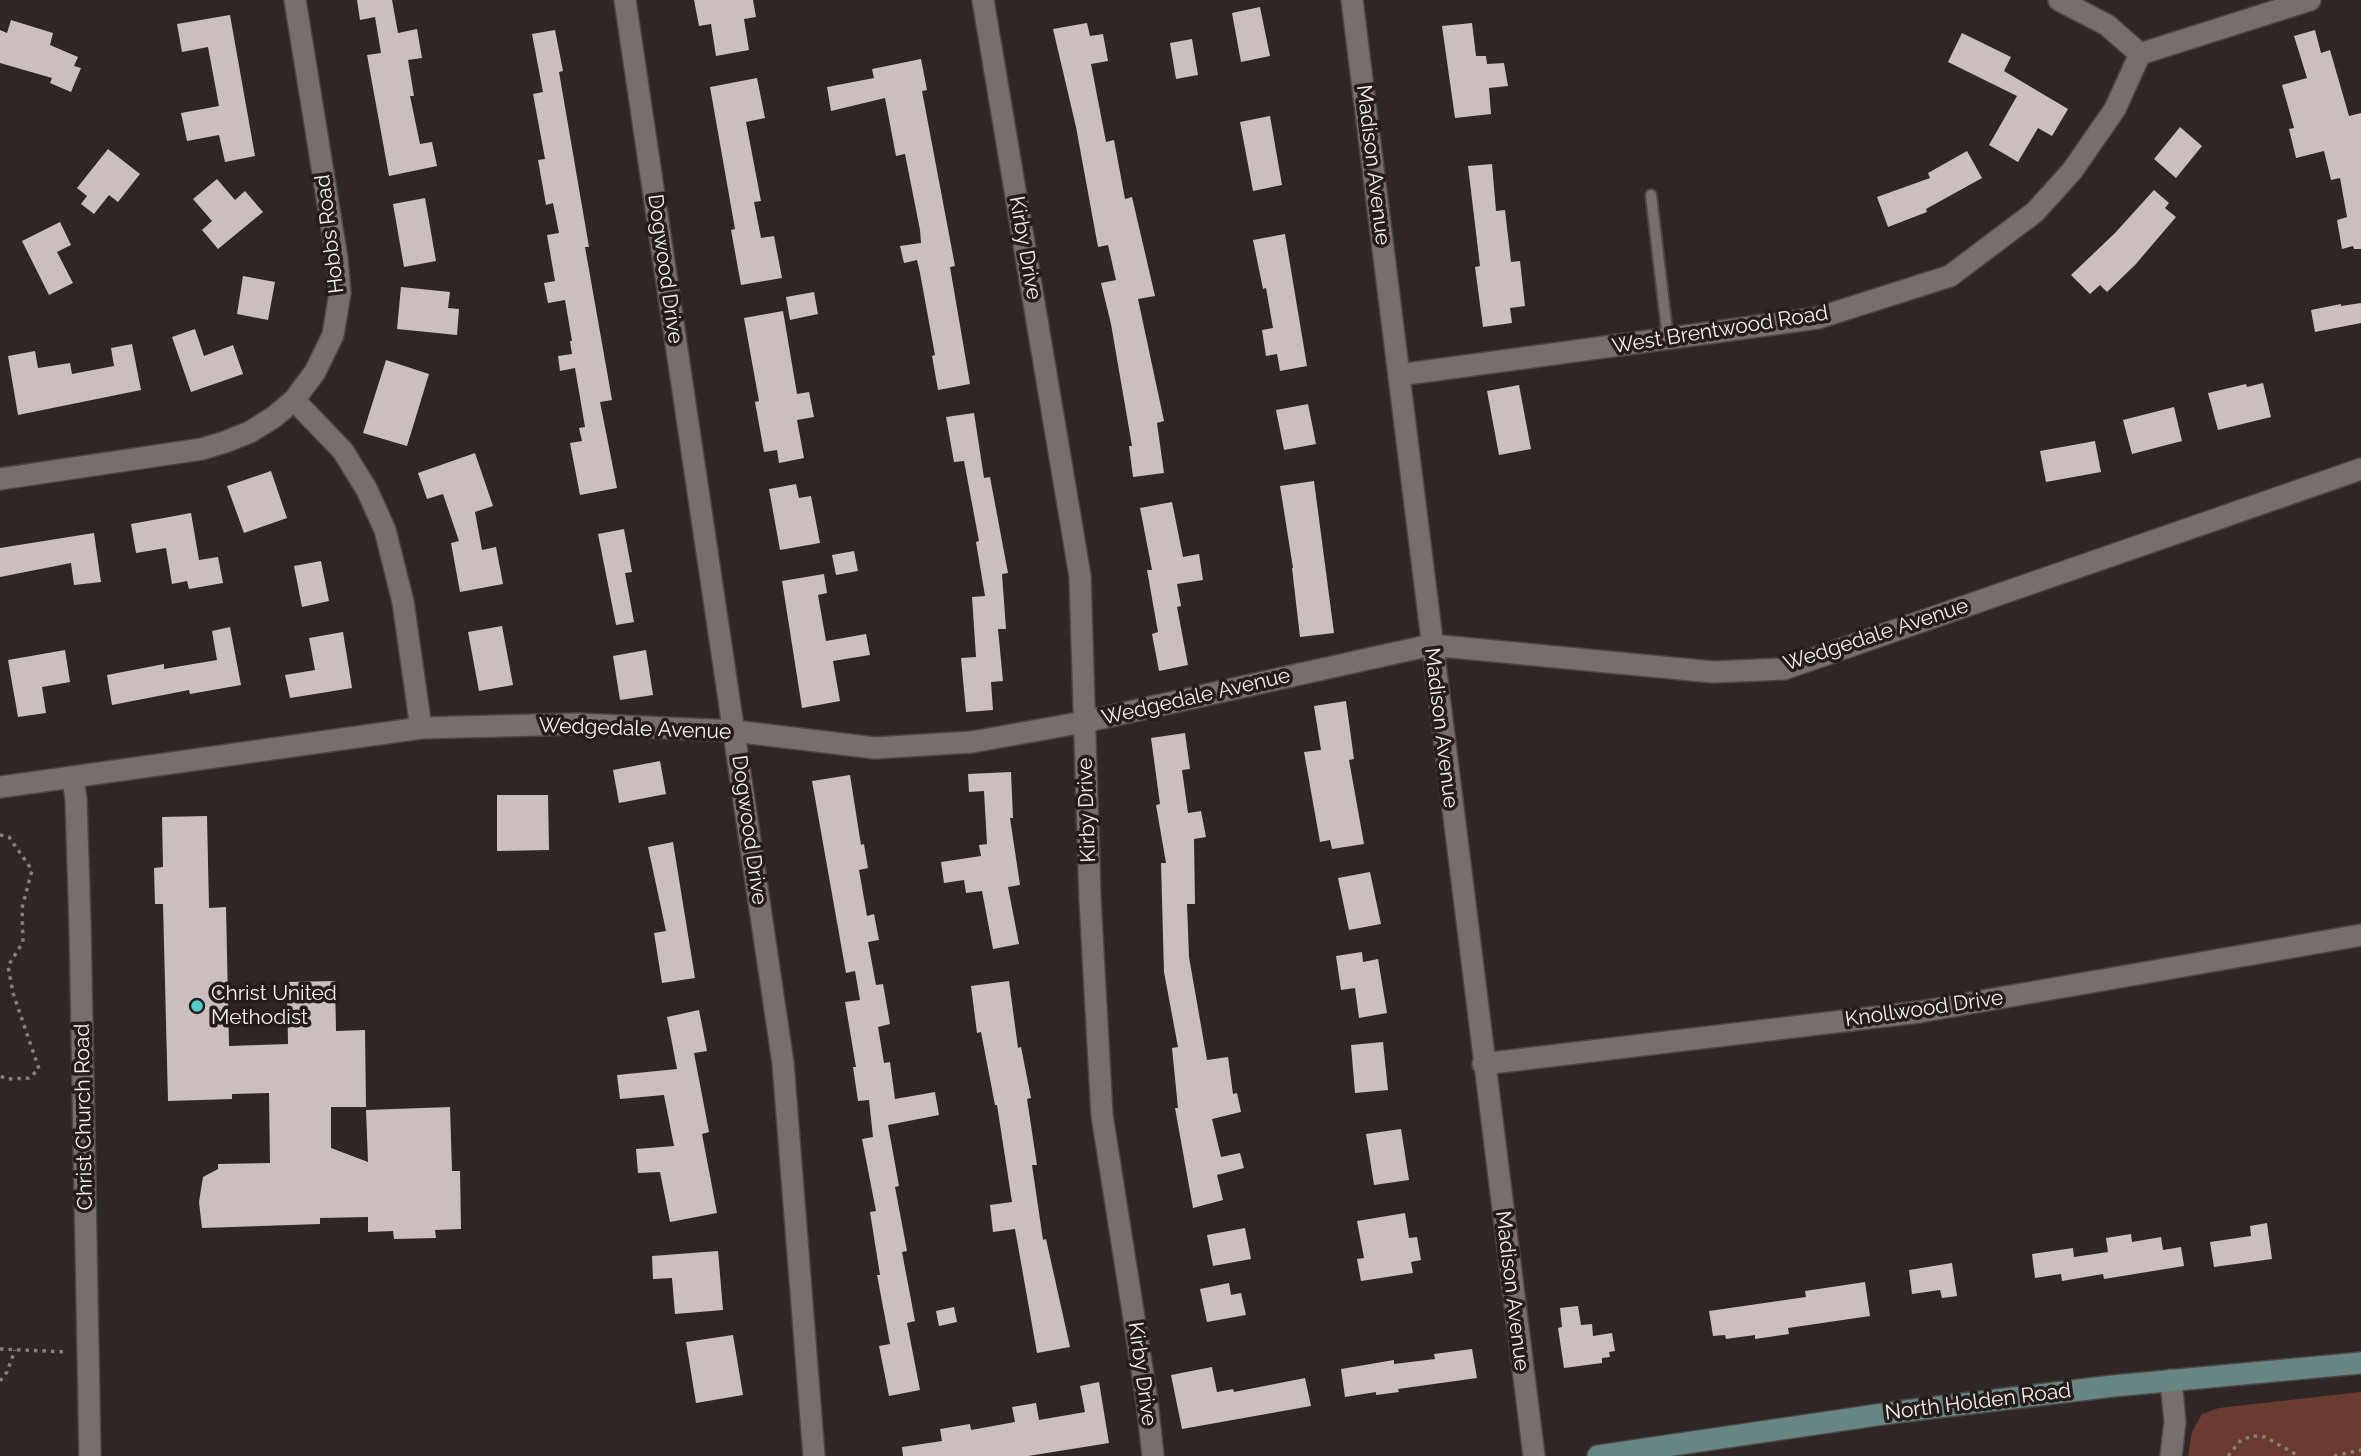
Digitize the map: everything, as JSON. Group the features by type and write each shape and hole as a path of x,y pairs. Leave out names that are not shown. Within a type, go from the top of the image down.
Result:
{"main road":[{"name":"North Holden Road","path":"1598,1456 1889,1413 2171,1380 2361,1363"}],"street":[{"name":"Hobbs Road","path":"0,479 202,449 250,432 274,417 294,400 315,372 332,335 340,293 337,259 295,0"},
{"name":"Dogwood Drive","path":"625,0 783,1063 814,1456"},
{"name":"Kirby Drive","path":"983,0 1080,576 1090,900 1102,1115 1153,1456"},
{"name":"Madison Avenue","path":"1352,0 1534,1456"},
{"path":"2059,0 2108,25 2140,54 2310,0"},
{"name":"West Brentwood Road","path":"1399,375 1818,318 1950,276 2035,212 2072,171 2115,109 2140,54"},
{"path":"294,400 343,451 368,490 385,530 403,602 421,728"},
{"name":"Wedgedale Avenue","path":"0,787 421,728 578,724 734,730 875,748 972,742 1084,722 1431,645 1713,672 1784,669 2361,469"},
{"name":"Christ Church Road","path":"73,778 80,925 90,1456"},
{"name":"Knollwood Drive","path":"1483,1064 1919,1012 2361,935"},
{"path":"2171,1380 2175,1422 2171,1456"}],"lane":[{"path":"1651,195 1668,339"}],"path":[{"path":"0,835 9,837 32,870 22,908 23,942 8,966 13,993 38,1069 29,1078 8,1079 0,1076"},
{"path":"0,1349 68,1352"},
{"path":"0,1381 7,1372 15,1350"},
{"path":"2228,1456 2241,1440 2253,1436 2265,1437 2299,1456"},
{"path":"2334,1456 2361,1450"}],"shaded area":[{"path":"2361,1392 2361,1456 2188,1456 2192,1432 2202,1414 2219,1408"}],"building":[{"path":"357,0 392,0 398,33 417,29 422,58 408,60 414,96 410,96 420,144 432,142 437,166 389,176 367,55 381,53 375,17 360,20"},
{"path":"694,0 753,0 756,17 744,19 749,50 716,56 711,24 699,26"},
{"path":"1260,7 1270,56 1241,62 1232,13"},
{"path":"230,15 255,156 225,162 219,135 187,141 181,113 219,106 208,47 182,52 177,24"},
{"path":"11,20 53,33 50,45 78,57 74,66 81,68 71,92 50,83 52,78 0,63 0,30 7,33"},
{"path":"1087,23 1090,36 1103,34 1108,61 1091,64 1106,142 1114,140 1125,199 1132,197 1155,296 1138,299 1164,421 1157,423 1164,473 1133,477 1129,446 1132,446 1111,324 1101,283 1116,280 1108,245 1098,247 1076,127 1053,29"},
{"path":"1472,23 1476,56 1486,56 1487,64 1504,63 1508,86 1489,88 1491,114 1455,118 1442,26"},
{"path":"555,30 563,71 559,72 589,247 585,247 612,400 600,402 617,488 580,495 570,443 582,441 579,428 585,427 575,368 560,371 558,356 572,354 565,300 548,303 544,283 555,281 547,235 559,233 553,203 546,205 538,160 545,159 533,94 543,92 532,34"},
{"path":"2315,30 2321,53 2330,50 2349,116 2361,113 2361,249 2354,249 2353,246 2342,249 2337,220 2347,217 2340,178 2331,180 2324,151 2296,158 2289,129 2294,128 2282,85 2307,78 2294,36"},
{"path":"1962,33 2011,57 2004,71 2068,109 2052,136 2038,128 2018,162 1989,145 2017,96 1948,62"},
{"path":"1192,39 1198,75 1176,79 1170,43"},
{"path":"921,59 927,90 922,91 955,266 950,267 970,384 938,390 932,356 935,355 917,260 904,263 900,246 921,243 920,230 905,154 896,156 885,98 831,111 827,87 874,78 872,69"},
{"path":"757,78 765,118 746,122 761,201 754,202 761,238 774,236 782,278 741,285 731,230 735,229 710,87"},
{"path":"1270,116 1282,185 1253,191 1240,122"},
{"path":"2180,127 2202,146 2176,178 2154,159"},
{"path":"108,149 140,174 118,202 109,195 94,214 81,204 87,196 77,188"},
{"path":"1967,151 1982,178 1926,209 1927,212 1888,227 1877,197 1930,178 1928,173"},
{"path":"1492,164 1496,211 1505,210 1511,262 1520,261 1525,306 1510,308 1512,323 1483,327 1475,267 1480,266 1468,166"},
{"path":"217,179 235,200 245,191 263,212 218,249 202,230 212,221 193,199"},
{"path":"2154,190 2169,203 2165,208 2176,217 2135,265 2107,292 2100,285 2090,294 2071,275 2115,233"},
{"path":"425,198 436,261 404,267 393,204"},
{"path":"60,222 71,245 57,252 73,283 49,295 22,241"},
{"path":"1285,234 1307,366 1280,371 1277,354 1266,356 1262,330 1273,328 1253,240"},
{"path":"243,276 275,282 268,320 237,314"},
{"path":"401,287 450,292 448,308 459,309 457,335 397,329"},
{"path":"814,292 818,314 790,320 786,297"},
{"path":"2361,303 2361,323 2315,332 2311,310"},
{"path":"783,311 797,394 809,392 814,417 797,420 804,458 779,463 777,450 764,452 755,402 759,401 744,318"},
{"path":"195,329 204,356 233,345 243,374 191,392 172,337"},
{"path":"132,344 141,390 18,415 8,356 35,351 38,368 70,363 72,374 114,366 111,348"},
{"path":"386,360 429,374 407,446 363,433"},
{"path":"2263,383 2271,417 2218,430 2208,393"},
{"path":"1519,385 1531,449 1499,455 1487,391"},
{"path":"1308,404 1316,444 1284,450 1276,410"},
{"path":"2174,407 2182,441 2132,454 2123,420"},
{"path":"974,413 984,478 990,477 1008,573 1002,574 1006,629 998,629 1003,681 991,682 993,710 966,712 961,658 976,657 972,597 985,596 976,542 979,541 964,461 954,462 946,417"},
{"path":"2095,441 2101,472 2046,482 2040,451"},
{"path":"475,453 493,506 475,512 482,550 496,547 503,584 460,592 451,543 459,541 443,494 427,499 418,473"},
{"path":"271,471 287,518 244,533 227,486"},
{"path":"1314,481 1334,633 1300,637 1293,568 1280,486"},
{"path":"796,484 799,498 811,496 820,543 780,550 769,489"},
{"path":"1172,502 1183,557 1199,554 1203,580 1177,584 1181,606 1177,607 1188,665 1159,671 1152,634 1158,632 1147,570 1152,570 1140,508"},
{"path":"191,513 199,560 218,557 223,583 189,589 187,581 172,584 166,548 136,553 131,524"},
{"path":"624,529 632,572 625,573 634,622 616,625 598,534"},
{"path":"94,533 101,582 74,585 71,563 0,577 0,548"},
{"path":"854,551 858,571 836,575 832,555"},
{"path":"321,561 329,601 302,607 294,566"},
{"path":"824,574 827,593 818,595 826,641 866,634 870,655 833,661 840,701 802,708 782,581"},
{"path":"502,626 513,685 479,691 468,632"},
{"path":"230,627 241,685 190,694 189,690 112,705 107,675 164,664 164,669 217,660 212,631"},
{"path":"343,632 352,688 290,698 285,675 315,670 309,638"},
{"path":"65,650 70,682 42,687 46,713 18,717 8,660"},
{"path":"646,650 653,695 620,700 613,656"},
{"path":"1346,701 1354,759 1349,760 1364,844 1332,849 1330,840 1320,842 1304,752 1321,750 1314,706"},
{"path":"1185,733 1190,769 1182,770 1188,813 1201,811 1206,837 1194,839 1195,904 1187,904 1189,957 1207,1060 1228,1057 1233,1094 1237,1093 1241,1112 1212,1119 1221,1157 1240,1153 1244,1168 1217,1175 1223,1200 1193,1208 1175,1108 1178,1108 1172,1048 1178,1047 1164,972 1161,863 1166,863 1156,805 1160,804 1151,738"},
{"path":"660,761 666,794 619,803 613,770"},
{"path":"1011,772 1013,818 1010,818 1020,885 1008,887 1019,944 993,949 982,891 966,893 964,880 944,883 941,862 981,856 979,845 987,844 984,791 969,792 968,774"},
{"path":"850,775 861,845 864,844 868,868 859,870 867,916 874,914 879,940 868,942 876,985 883,984 890,1024 878,1027 884,1063 890,1062 895,1099 935,1092 939,1115 888,1125 899,1186 895,1187 907,1251 902,1252 915,1321 907,1323 920,1390 889,1396 879,1346 890,1344 877,1275 880,1275 870,1212 876,1211 862,1139 873,1137 869,1100 858,1101 853,1067 856,1067 845,1002 860,1000 855,971 846,973 812,781"},
{"path":"497,795 548,795 549,850 497,851"},
{"name":"Christ United Methodist","path":"207,816 209,908 226,907 229,1046 288,1044 287,982 335,981 336,1031 365,1030 366,1107 331,1107 331,1148 368,1162 366,1110 450,1107 452,1171 460,1171 461,1229 435,1230 436,1238 394,1239 393,1231 368,1232 368,1217 320,1218 320,1224 202,1228 199,1202 203,1177 218,1169 218,1164 270,1163 269,1093 232,1094 232,1099 168,1101 163,904 155,904 154,868 163,867 162,817"},
{"path":"673,842 695,978 662,983 654,933 666,931 648,847"},
{"path":"1370,872 1381,924 1349,930 1338,878"},
{"path":"1362,952 1363,962 1378,959 1387,1013 1359,1018 1355,988 1341,990 1336,956"},
{"path":"1009,981 1018,1048 1021,1047 1031,1098 1027,1099 1037,1165 1032,1165 1043,1240 1046,1239 1070,1347 1037,1353 1015,1229 993,1232 990,1205 1012,1202 997,1105 981,1032 977,1033 971,986"},
{"path":"699,1010 707,1051 694,1053 709,1132 702,1134 717,1213 670,1222 660,1172 638,1173 636,1149 674,1146 664,1095 620,1099 617,1075 677,1069 667,1017"},
{"path":"1383,1042 1388,1090 1355,1093 1351,1045"},
{"path":"1401,1129 1409,1180 1374,1185 1366,1134"},
{"path":"1405,1213 1409,1238 1417,1237 1421,1260 1411,1262 1413,1273 1361,1281 1357,1259 1364,1258 1357,1221"},
{"path":"2267,1223 2272,1259 2214,1267 2210,1242 2251,1236 2250,1226"},
{"path":"1245,1228 1251,1259 1213,1266 1207,1235"},
{"path":"2131,1234 2132,1242 2161,1237 2163,1250 2181,1247 2184,1266 2104,1279 2103,1274 2062,1281 2061,1274 2035,1278 2032,1254 2073,1248 2074,1257 2108,1252 2106,1238"},
{"path":"718,1251 723,1310 675,1314 672,1278 653,1279 652,1256"},
{"path":"1952,1263 1957,1296 1942,1298 1940,1290 1912,1294 1909,1270"},
{"path":"1865,1282 1870,1316 1788,1328 1789,1334 1755,1339 1755,1335 1726,1339 1725,1335 1713,1336 1709,1311 1806,1297 1805,1291"},
{"path":"1229,1283 1231,1295 1241,1293 1246,1315 1207,1322 1200,1289"},
{"path":"1578,1306 1581,1325 1592,1324 1593,1336 1612,1333 1615,1351 1609,1352 1610,1357 1602,1358 1602,1363 1564,1368 1558,1328 1562,1327 1560,1308"},
{"path":"954,1307 957,1322 939,1326 936,1311"},
{"path":"733,1335 743,1395 696,1403 686,1342"},
{"path":"1472,1349 1477,1378 1398,1389 1399,1392 1376,1395 1376,1392 1345,1397 1341,1369 1394,1360 1394,1364 1435,1359 1434,1354"},
{"path":"1212,1367 1217,1392 1233,1389 1234,1392 1305,1378 1311,1406 1182,1429 1171,1375"},
{"path":"1099,1382 1109,1443 1028,1456 903,1456 902,1447 942,1441 940,1429 970,1424 971,1430 1015,1422 1012,1407 1036,1403 1039,1420 1085,1412 1080,1386"}],"place":[{"name":"Christ United Methodist","path":"197,1006"}]}
